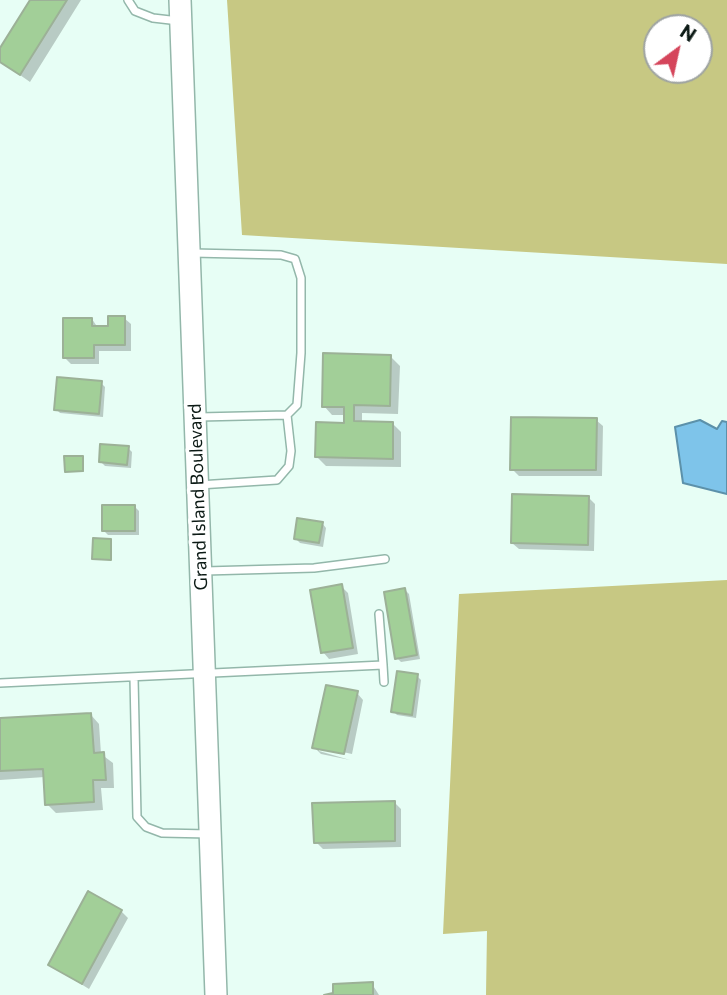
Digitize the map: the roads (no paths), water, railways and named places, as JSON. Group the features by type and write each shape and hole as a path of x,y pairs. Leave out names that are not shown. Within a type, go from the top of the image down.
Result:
{"main road":[{"name":"Grand Island Boulevard","path":"180,0 216,995"}],"lane":[{"path":"128,0 135,12 180,22"},
{"path":"189,253 281,255 295,259 301,278 301,353 297,405 287,415 195,417"},
{"path":"197,485 277,480 289,466 292,451 287,415"},
{"path":"200,571 314,568 385,559"},
{"path":"379,614 384,682"},
{"path":"0,684 383,666"},
{"path":"134,678 137,817 146,827 162,833 210,834"}],"water":[{"path":"700,420 717,429 722,421 727,422 727,494 683,483 675,427"}]}
